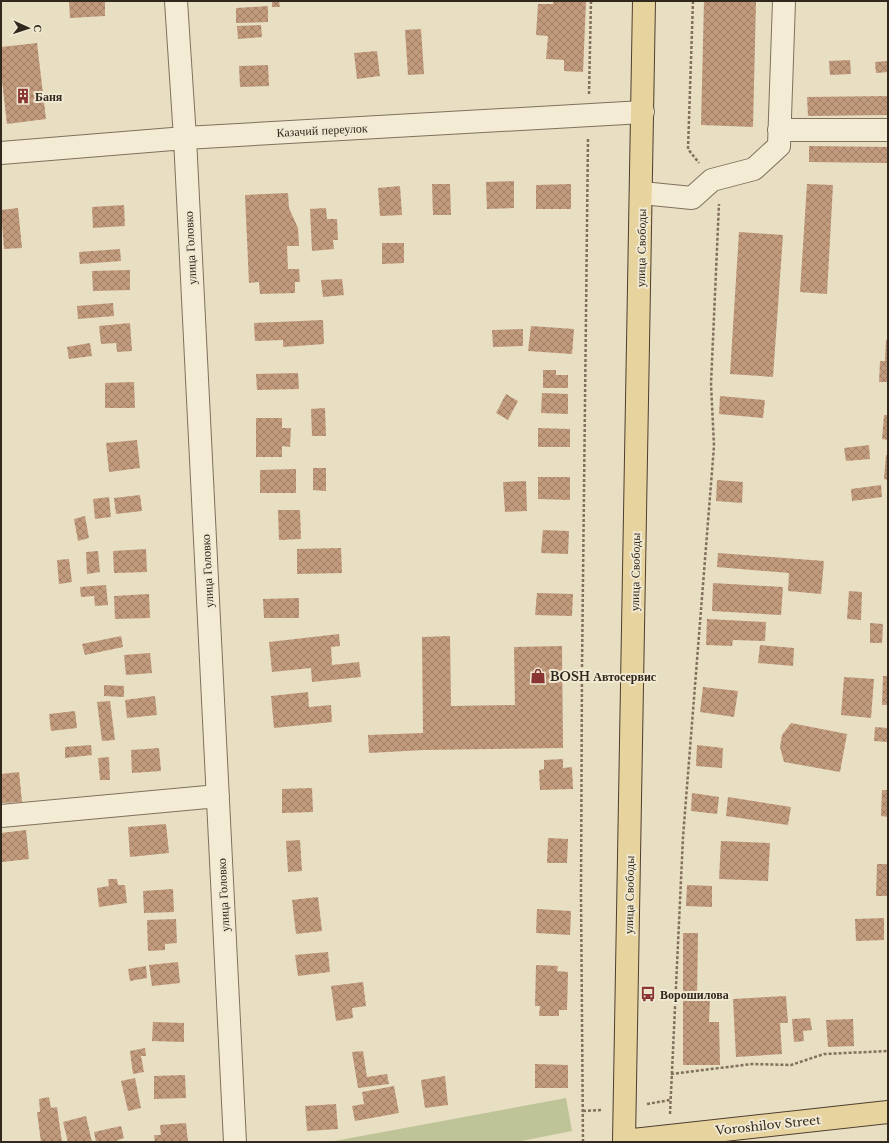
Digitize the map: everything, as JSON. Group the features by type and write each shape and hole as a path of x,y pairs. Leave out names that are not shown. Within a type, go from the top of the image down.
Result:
{"main road":[{"name":"улица Свободы","path":"622,1142 642,193 644,1"},
{"name":"Voroshilov Street","path":"622,1142 888,1112"}],"street":[{"name":"улица Головко","path":"176,1 185,138 235,1142"},
{"path":"642,193 692,198 712,180 754,168 779,146 784,1"},
{"name":"Казачий переулок","path":"1,153 185,138 643,112"},
{"path":"779,130 888,130"},
{"path":"1,816 218,796"}],"path":[{"path":"583,1142 581,895 582,676 588,115 591,1"},
{"path":"669,1136 683,837 714,446 711,384 720,189 688,149 693,1"},
{"path":"672,1074 752,1064 791,1065 824,1054 888,1051"}],"green space":[{"path":"566,1098 572,1131 516,1142 329,1142"}],"building":[{"path":"69,1 105,1 105,16 70,18"},
{"path":"272,1 279,1 280,7 272,7"},
{"path":"553,1 586,1 583,72 564,71 564,60 546,59 548,36 536,35 538,4 553,4"},
{"path":"704,1 756,1 753,127 701,125"},
{"path":"268,6 268,22 236,23 236,8"},
{"path":"261,25 262,37 238,39 237,26"},
{"path":"421,29 424,74 408,75 405,30"},
{"name":"Баня","path":"37,43 46,119 7,124 1,72 1,47"},
{"path":"377,51 380,76 357,79 354,53"},
{"path":"850,60 851,74 830,75 829,61"},
{"path":"888,61 888,72 876,73 875,62"},
{"path":"268,65 269,86 240,87 239,66"},
{"path":"888,96 888,115 808,116 807,97"},
{"path":"809,146 888,147 888,163 809,162"},
{"path":"514,181 514,208 487,209 486,182"},
{"path":"432,184 450,184 451,215 433,215"},
{"path":"571,184 571,209 536,209 536,185"},
{"path":"807,184 833,185 827,294 800,292"},
{"path":"400,186 402,215 380,216 378,188"},
{"path":"288,193 289,208 298,228 299,246 287,246 288,269 299,269 300,282 295,282 295,293 260,294 259,282 249,283 245,195"},
{"path":"124,205 125,226 93,228 92,207"},
{"path":"18,208 22,248 4,249 1,210"},
{"path":"326,208 327,219 337,219 338,240 333,240 334,249 312,251 310,209"},
{"path":"739,232 783,235 773,377 730,374"},
{"path":"382,243 404,243 404,263 382,264"},
{"path":"120,249 121,261 80,264 79,252"},
{"path":"130,270 130,290 93,291 92,271"},
{"path":"342,279 344,295 323,297 321,280"},
{"path":"113,303 114,316 78,319 77,306"},
{"path":"323,320 324,344 283,347 283,340 255,341 254,323"},
{"path":"130,323 132,351 117,352 116,343 101,344 99,326"},
{"path":"531,326 574,329 572,354 528,351"},
{"path":"523,329 523,346 493,347 492,330"},
{"path":"886,340 888,340 888,382 879,382 880,361 885,361"},
{"path":"90,343 92,356 69,359 67,347"},
{"path":"543,370 556,370 556,375 568,375 568,388 543,388"},
{"path":"298,373 299,389 257,390 256,374"},
{"path":"134,382 135,408 105,408 105,383"},
{"path":"542,393 568,394 568,414 541,413"},
{"path":"506,394 518,401 508,420 496,413"},
{"path":"720,396 765,400 763,418 719,414"},
{"path":"325,408 326,436 312,436 311,409"},
{"path":"884,415 888,415 888,440 882,439"},
{"path":"256,418 282,418 282,428 291,428 290,447 282,446 282,457 256,457"},
{"path":"538,428 570,429 570,447 538,447"},
{"path":"137,440 140,468 109,472 106,443"},
{"path":"869,445 870,459 846,461 844,448"},
{"path":"886,455 888,455 888,480 884,479"},
{"path":"313,468 326,468 326,491 313,490"},
{"path":"296,469 296,493 260,493 260,470"},
{"path":"538,477 570,477 570,500 538,499"},
{"path":"717,480 743,482 742,503 716,501"},
{"path":"526,481 527,511 505,512 503,482"},
{"path":"881,485 882,497 852,501 851,489"},
{"path":"140,495 142,511 116,514 114,498"},
{"path":"109,497 111,517 95,519 93,499"},
{"path":"278,510 300,510 301,539 279,540"},
{"path":"85,516 89,538 78,541 74,519"},
{"path":"543,530 569,531 568,554 541,553"},
{"path":"341,548 342,573 297,574 297,549"},
{"path":"146,549 147,572 114,573 113,551"},
{"path":"98,551 100,572 87,574 86,552"},
{"path":"718,553 824,561 821,594 788,591 789,573 717,567"},
{"path":"69,559 72,582 59,584 57,560"},
{"path":"713,583 783,587 781,615 712,611"},
{"path":"106,585 108,605 95,606 94,596 81,597 80,587"},
{"path":"849,591 862,592 861,620 847,619"},
{"path":"537,593 573,594 572,616 535,615"},
{"path":"149,594 150,618 115,619 114,596"},
{"path":"299,598 299,618 264,618 263,599"},
{"path":"707,619 766,622 765,641 733,640 732,646 706,645"},
{"path":"870,623 883,624 882,643 870,643"},
{"path":"339,634 340,646 331,647 332,665 359,662 361,677 312,682 311,668 272,672 269,642"},
{"path":"121,636 123,647 85,655 82,644"},
{"path":"450,636 451,706 515,705 514,647 562,646 563,748 424,750 369,753 368,735 423,733 422,637"},
{"path":"760,645 794,648 793,666 758,663"},
{"path":"150,653 152,673 126,675 124,655"},
{"path":"883,676 888,676 888,705 882,705"},
{"path":"844,677 874,679 871,718 841,715"},
{"path":"104,685 124,686 124,697 104,696"},
{"path":"703,687 738,691 734,717 700,712"},
{"path":"308,692 309,707 331,705 332,722 274,728 271,696"},
{"path":"155,696 157,715 127,718 125,700"},
{"path":"110,701 115,740 102,741 97,702"},
{"path":"75,711 77,728 51,731 49,714"},
{"path":"791,723 847,734 840,772 784,762 780,747 782,735"},
{"path":"875,727 888,728 888,742 874,741"},
{"path":"91,745 92,755 65,758 65,747"},
{"path":"697,745 723,748 722,768 696,766"},
{"path":"159,748 161,771 132,773 131,750"},
{"path":"109,757 110,780 100,780 98,758"},
{"path":"563,759 563,768 572,767 573,789 540,790 539,770 544,769 544,760"},
{"path":"19,772 22,802 1,803 1,774"},
{"path":"312,788 313,812 282,813 282,789"},
{"path":"882,790 888,790 888,817 881,816"},
{"path":"692,793 719,797 717,814 691,811"},
{"path":"728,797 791,807 788,825 726,816"},
{"path":"166,824 169,853 130,857 128,827"},
{"path":"26,830 29,859 2,862 1,833"},
{"path":"548,838 568,839 567,863 547,863"},
{"path":"300,840 302,871 288,872 286,841"},
{"path":"721,841 770,843 768,881 719,879"},
{"path":"877,864 888,864 888,896 876,896"},
{"path":"108,879 117,879 118,885 125,885 127,903 99,907 97,888 109,886"},
{"path":"687,885 712,886 712,907 686,906"},
{"path":"173,889 174,912 144,913 143,891"},
{"path":"318,897 322,931 296,934 292,900"},
{"path":"537,909 571,911 570,935 536,933"},
{"path":"884,918 884,940 856,941 855,919"},
{"path":"176,919 177,943 165,944 165,950 148,951 147,920"},
{"path":"683,933 698,933 697,999 710,999 709,1022 719,1022 720,1065 683,1065"},
{"path":"328,952 330,972 298,976 295,955"},
{"path":"178,962 180,983 152,986 149,965"},
{"path":"536,965 558,966 557,971 568,972 567,1010 559,1010 559,1016 539,1016 540,1006 535,1006"},
{"path":"146,966 147,978 130,981 128,969"},
{"path":"363,982 366,1006 352,1008 353,1018 336,1021 331,986"},
{"path":"786,996 788,1023 780,1023 782,1054 736,1057 733,999"},
{"path":"810,1018 812,1030 803,1031 804,1041 794,1042 792,1019"},
{"path":"853,1019 854,1046 828,1047 826,1020"},
{"path":"153,1022 184,1023 184,1042 152,1041"},
{"path":"145,1048 146,1056 141,1056 144,1072 133,1074 130,1051"},
{"path":"363,1051 367,1077 387,1074 389,1084 358,1088 352,1052"},
{"path":"535,1064 568,1065 568,1088 535,1088"},
{"path":"185,1075 186,1098 154,1099 154,1076"},
{"path":"445,1076 448,1105 425,1108 421,1080"},
{"path":"135,1078 141,1108 128,1111 121,1081"},
{"path":"394,1086 399,1113 355,1121 352,1106 364,1104 362,1092"},
{"path":"49,1097 51,1108 57,1107 62,1142 41,1142 37,1112 40,1112 39,1099"},
{"path":"336,1104 338,1129 307,1131 305,1106"},
{"path":"86,1116 92,1142 68,1142 63,1122"},
{"path":"186,1123 188,1142 155,1142 154,1135 161,1135 160,1125"},
{"path":"121,1126 124,1138 113,1142 96,1142 94,1132"}],"place":[{"name":"Баня","path":"23,96"},
{"name":"BOSH Автосервис","path":"538,676"},
{"name":"Ворошилова","path":"648,994"}]}
